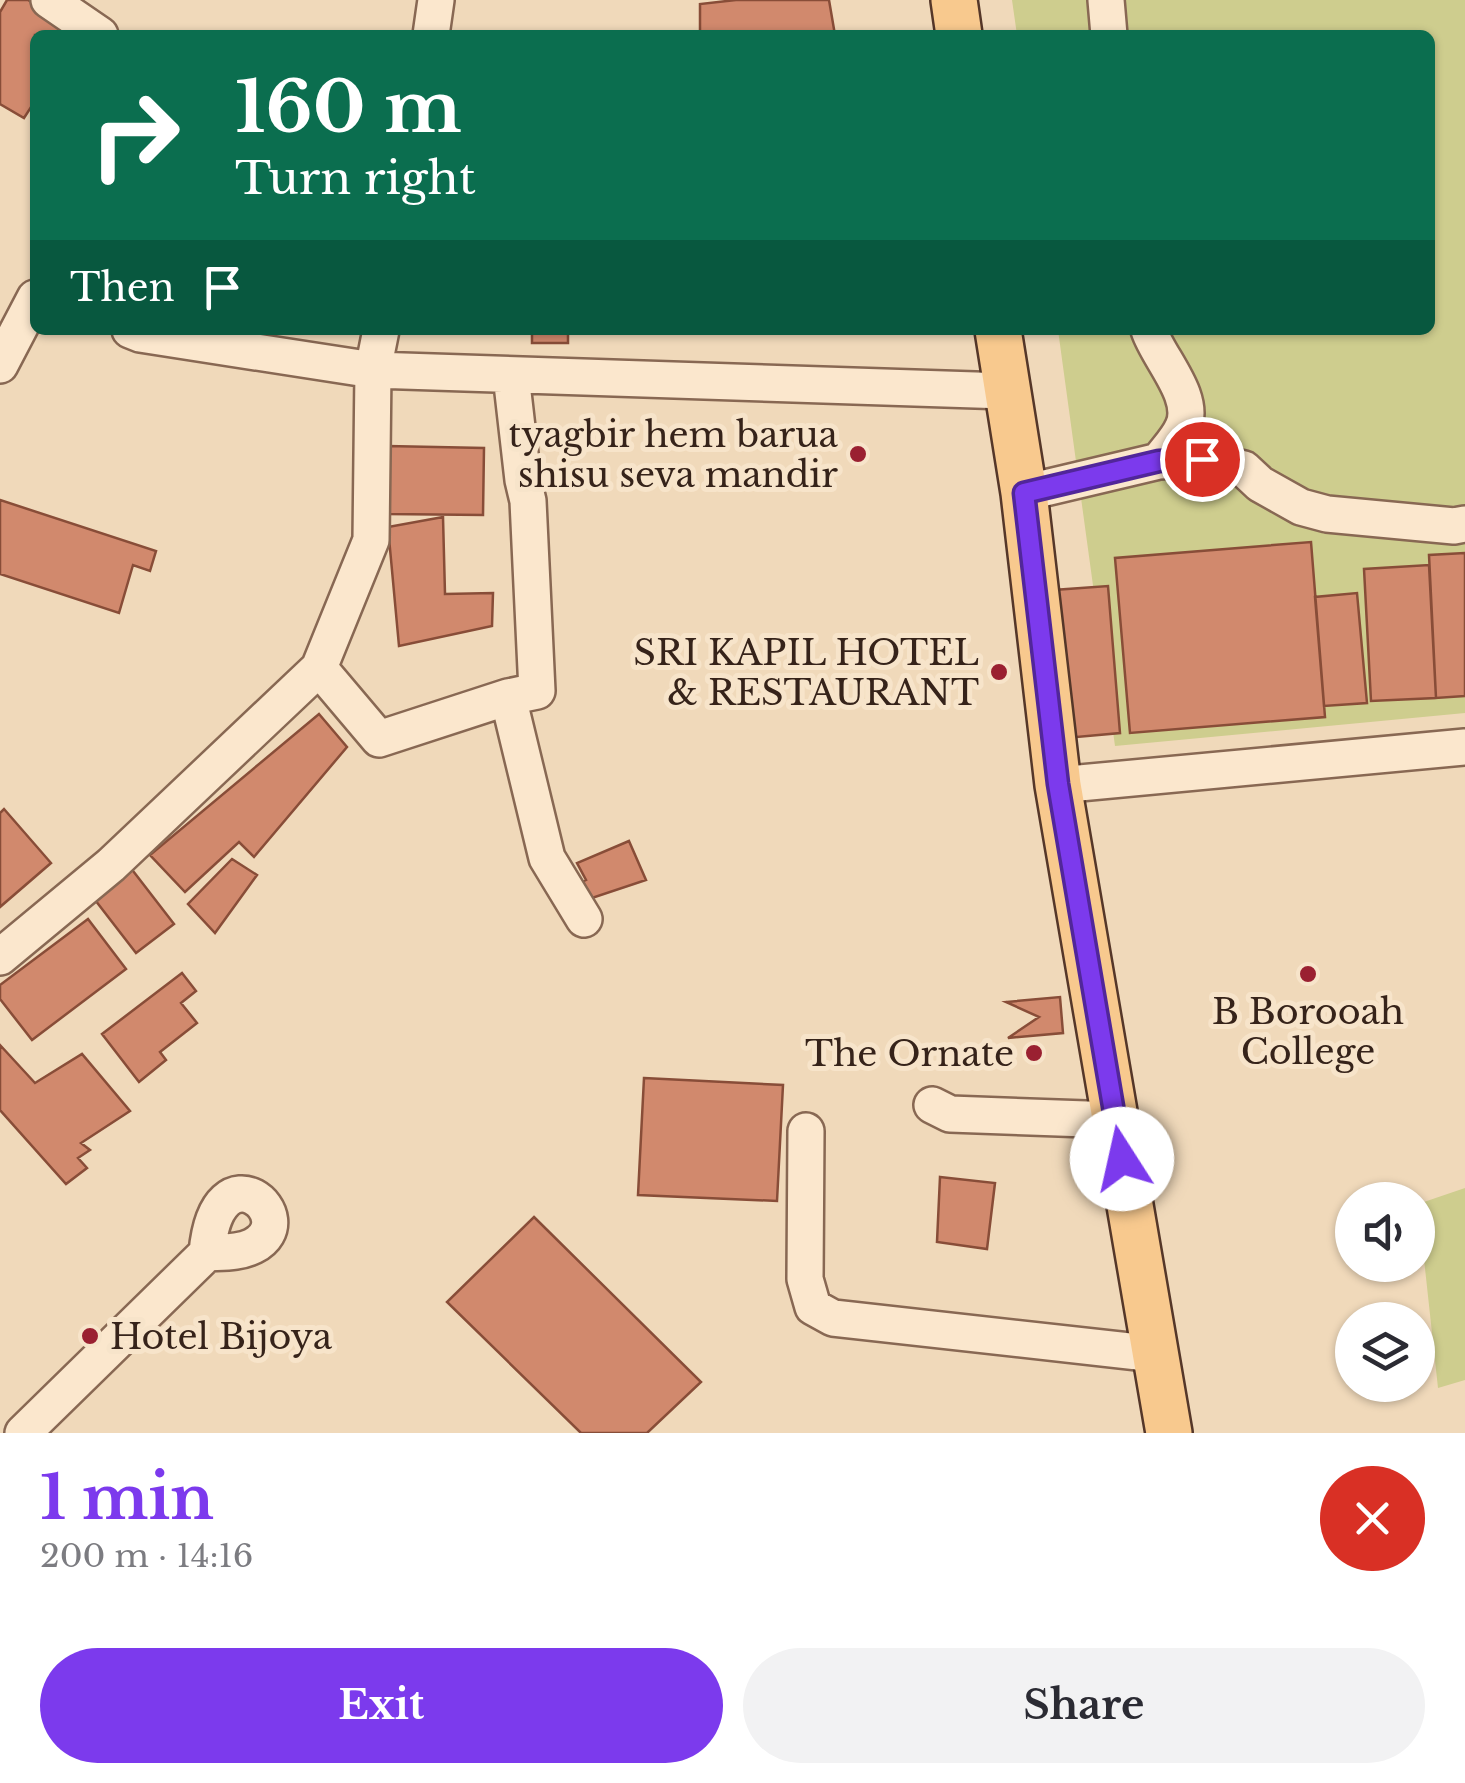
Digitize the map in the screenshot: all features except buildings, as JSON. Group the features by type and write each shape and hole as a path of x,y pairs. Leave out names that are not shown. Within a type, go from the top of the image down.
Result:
{"main road":[{"path":"954,0 958,30"},
{"path":"999,335 1024,493 1058,784 1169,1433"}],"street":[{"path":"48,0 93,30"},
{"path":"432,30 436,0"},
{"path":"1106,0 1109,30"},
{"path":"0,365 30,308"},
{"path":"146,335 373,370 1006,391"},
{"path":"0,957 111,865 319,668 371,540 373,370 380,335"},
{"path":"1150,335 1180,388 1185,406 1184,425 1159,461"},
{"path":"319,668 379,739 537,691 528,501 511,375"},
{"path":"1024,493 1159,461 1202,459 1244,469 1282,498 1327,514 1465,524"},
{"path":"508,697 548,858 584,919"},
{"path":"1058,784 1465,746"},
{"path":"932,1105 950,1114 1115,1120"},
{"path":"806,1132 806,1279 813,1307 833,1318 1156,1354"},
{"path":"24,1433 207,1253"}],"shaded area":[{"path":"1012,0 1465,0 1465,713 1115,746 1059,335 1435,335 1435,30 1016,30"},
{"path":"1465,1188 1465,1380 1438,1388 1435,1302 1429,1302 1426,1282 1435,1282 1435,1198"}],"place":[{"name":"tyagbir hem barua shisu seva mandir","path":"858,454"},
{"name":"SRI KAPIL HOTEL & RESTAURANT","path":"999,672"},
{"name":"B Borooah College","path":"1308,974"},
{"name":"The Ornate","path":"1034,1053"},
{"name":"Hotel Bijoya","path":"90,1336"}],"route":[{"path":"1122,1159 1058,784 1024,493 1159,461 1202,459"}]}
